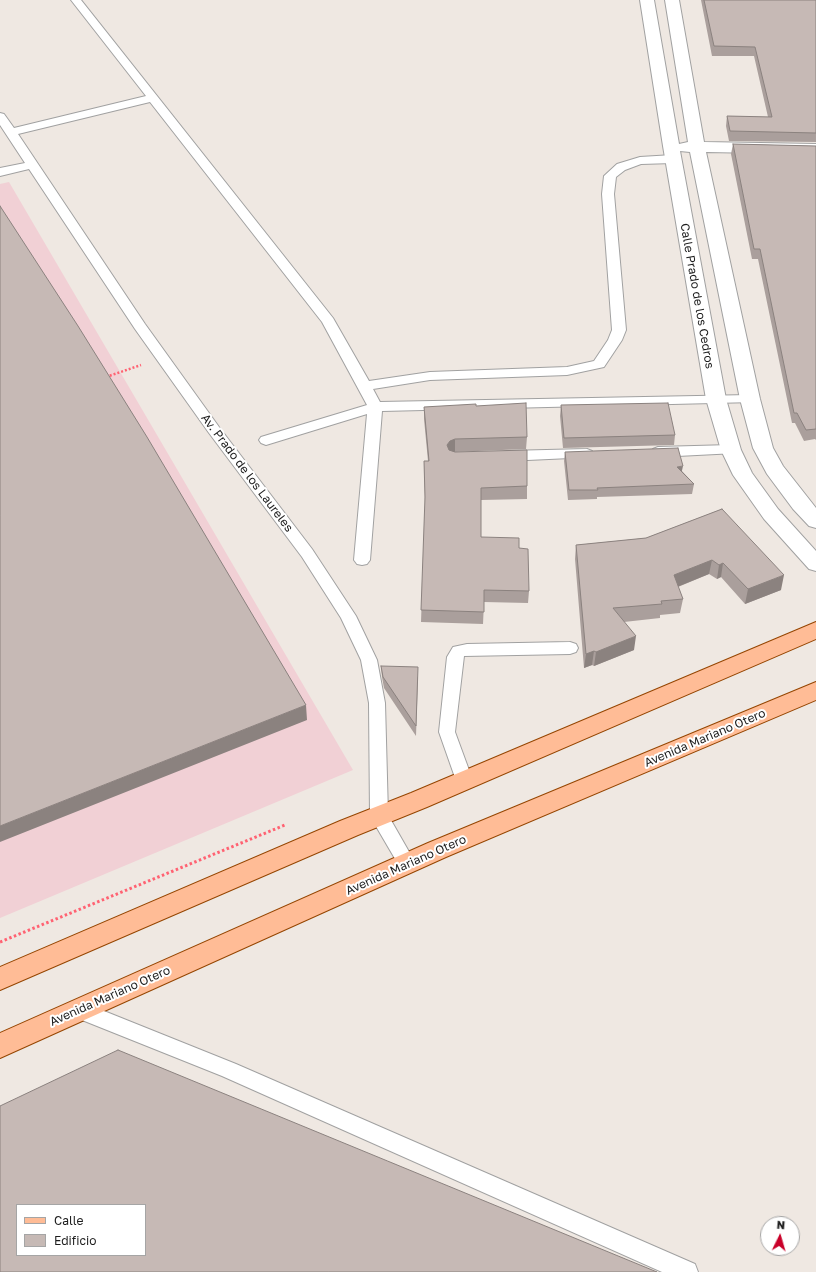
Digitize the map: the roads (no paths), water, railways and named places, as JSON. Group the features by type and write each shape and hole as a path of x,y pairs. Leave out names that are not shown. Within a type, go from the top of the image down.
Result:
{"main road":[{"path":"0,979 816,630"},
{"name":"Avenida Mariano Otero","path":"0,1046 407,864 816,691"}],"street":[{"name":"Calle Prado de los Cedros","path":"647,0 672,153 716,399 730,450 743,475 771,514 816,564"},
{"path":"672,0 697,147 750,399 763,448 774,469 800,504 816,521"},
{"path":"672,153 697,147 816,149"}],"lane":[{"path":"76,0 328,321 365,386 375,407 362,560"},
{"path":"11,132 154,98"},
{"name":"Av. Prado de los Laureles","path":"0,116 162,358 214,430 308,553 348,616 369,660 377,703 379,816"},
{"path":"365,386 430,376 567,371 599,364 615,340 619,330 608,194 610,176 621,167 640,161 656,159 672,153"},
{"path":"0,172 31,163"},
{"path":"266,440 375,407 750,399"},
{"path":"644,452 730,450"},
{"path":"494,456 597,454"},
{"path":"464,781 447,732 456,654 459,651 467,650 570,648"},
{"path":"379,816 407,864"},
{"path":"79,1010 229,1070 687,1272"}]}
